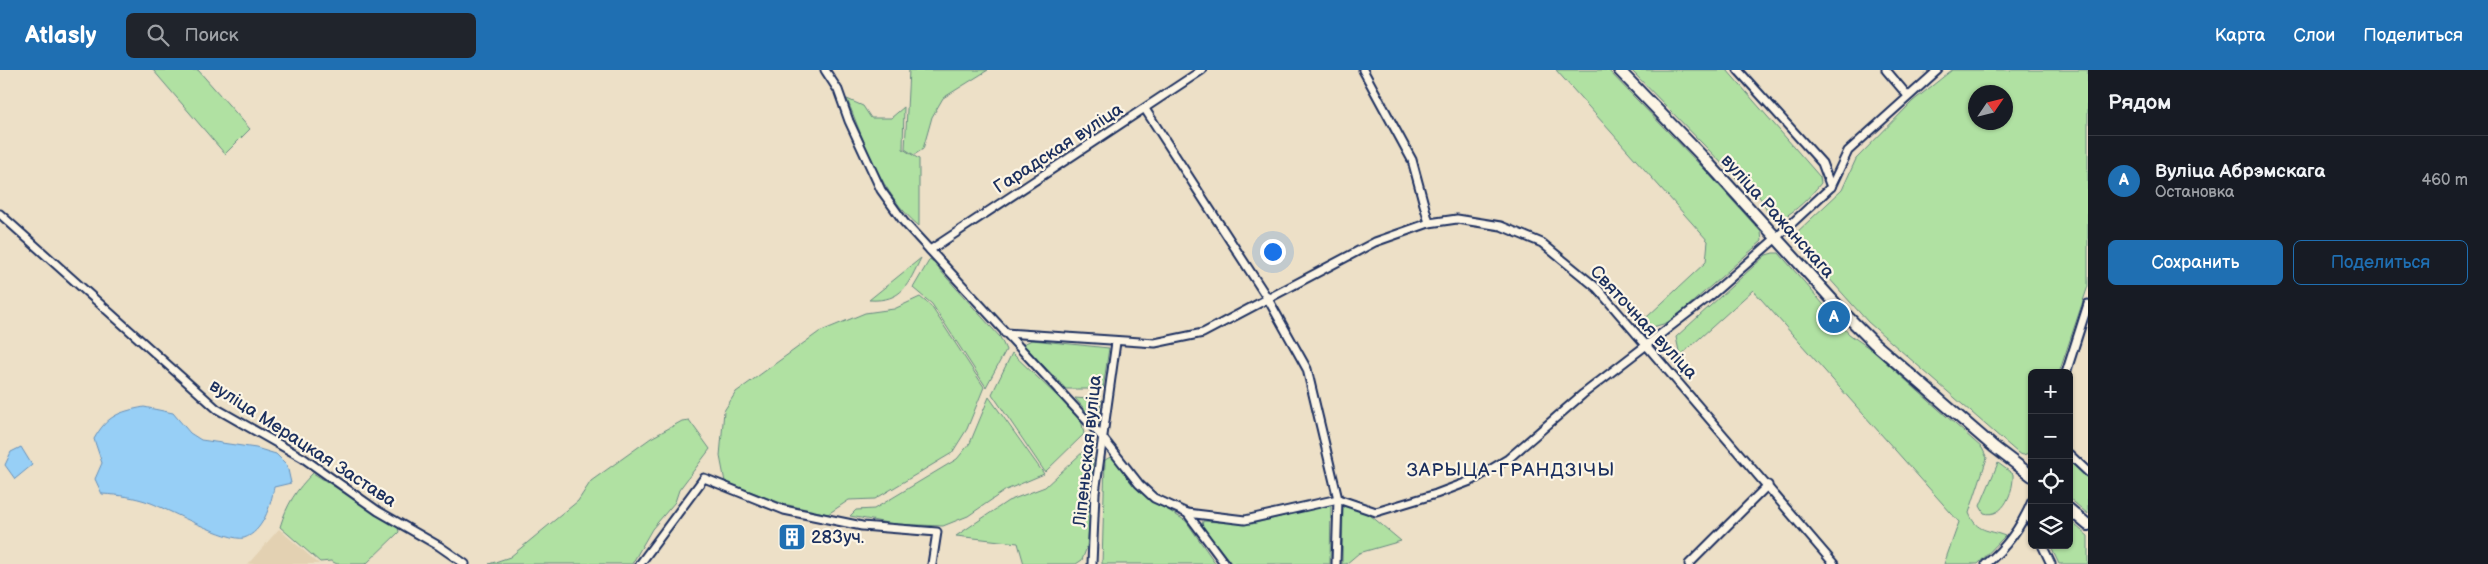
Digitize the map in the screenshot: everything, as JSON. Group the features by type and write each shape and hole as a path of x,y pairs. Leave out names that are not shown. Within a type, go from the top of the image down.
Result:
{"street":[{"path":"825,70 838,90 849,121 881,190 904,222 1102,437 1139,484 1154,498 1187,512 1245,520 1338,500 1376,512 1436,494 1473,480 1508,459 1584,394 1710,296 1776,238 1831,187 1848,151 1938,70"},
{"name":"Гарадская вуліца","path":"930,250 1202,70"},
{"path":"1363,70 1412,160 1429,223"},
{"name":"вуліца Ражанскага","path":"1618,70 1701,155 1846,315 1874,343 1994,447 2028,474"},
{"path":"1738,70 1822,164 1831,187"},
{"path":"1886,70 1908,96"},
{"path":"1145,109 1268,299 1307,369 1338,500 1336,564"},
{"name":"вуліца Мерацкая Застава","path":"0,214 217,409 303,458 378,511 439,546 465,564"},
{"name":"Святочная вуліца","path":"1005,333 1116,342 1155,343 1203,333 1375,242 1429,223 1457,219 1501,226 1542,242 1597,288 1648,345 1834,564"},
{"path":"2067,369 2088,304"},
{"name":"Ліпеньская вуліца","path":"1092,564 1095,493 1116,342"},
{"path":"2073,458 2088,472"},
{"path":"640,564 704,478 784,510 862,526 937,532 932,564"},
{"path":"1689,564 1768,485"},
{"path":"1986,564 2006,545 2027,514 2031,504"},
{"path":"1187,512 1225,564"},
{"path":"2073,512 2088,525"},
{"path":"2044,549 2051,564"}],"shaded area":[{"path":"279,529 319,564 248,564"}],"green space":[{"path":"153,70 198,70 250,129 225,154"},
{"path":"909,70 988,70 943,98 932,117 923,149 914,155 905,149"},
{"path":"1556,70 1608,70 1705,170 1761,232 1762,241 1670,322 1653,327 1633,317 1647,317 1706,262 1708,241"},
{"path":"1631,70 1727,70 1820,177 1821,183 1812,194 1780,220 1769,216 1761,199 1753,189 1737,179"},
{"path":"1952,70 2088,70 2088,286 2060,369 2028,369 2028,453 2023,455 2018,453 1868,322 1795,240 1796,233 1842,190 1856,159 1913,101"},
{"path":"847,99 863,106 871,118 891,118 904,107 903,149 919,159 919,226 894,199 884,184"},
{"path":"1779,253 1849,334 1872,350 1982,448 1987,458 1969,513 1979,527 2005,536 1978,564 1944,564 1959,522 1753,290 1680,356 1676,337 1766,255"},
{"path":"921,258 908,283 897,294 890,298 869,300"},
{"path":"930,259 1000,337 1006,350 986,387 932,304 913,288"},
{"path":"920,297 931,306 984,387 967,429 952,453 875,499 849,500 828,514 784,504 725,482 720,456 724,411 736,392 819,332 865,313 894,309"},
{"path":"1032,340 1109,348 1103,389 1066,389 1023,344"},
{"path":"1012,353 1081,419 1084,434 1045,472 992,394"},
{"path":"989,397 1044,474 1006,490 968,516 943,526 893,524 850,516 856,510 874,509 957,459 970,443"},
{"path":"1075,398 1101,400 1099,421 1094,420"},
{"path":"689,420 710,449 679,490 675,502 652,529 632,564 489,564 510,557 578,501 591,481 651,438 682,421"},
{"path":"1086,449 1093,461 1087,547 1082,560 1076,564 1024,564 1018,543 956,536 1008,501 1045,487"},
{"path":"1112,456 1153,501 1186,521 1216,564 1102,564 1105,460"},
{"path":"1998,463 2013,474 2012,488 2002,508 1991,514 1984,513 1980,506"},
{"path":"2073,465 2088,479 2088,514 2073,501"},
{"path":"313,473 398,527 399,532 366,564 320,562 280,527 293,498"},
{"path":"1331,504 1330,564 1232,564 1202,526 1203,521 1252,524"},
{"path":"1343,504 1370,515 1401,541 1359,553 1346,564 1342,564"},
{"path":"2073,523 2088,536 2088,564 2059,564 2052,549 2073,549"}],"water":[{"path":"144,407 173,413 190,433 201,440 256,448 276,454 287,465 291,483 274,487 265,517 251,535 244,538 236,538 213,531 145,501 102,494 95,479 102,463 94,439 104,425 114,416"},
{"path":"21,447 32,465 15,479 5,465 11,452"}],"place":[{"name":"Вуліца Абрэмскага","path":"1834,317"},
{"name":"283уч.","path":"792,537"}],"district":[{"name":"ЗАРЫЦА-ГРАНДЗІЧЫ","path":"1511,469"}]}
